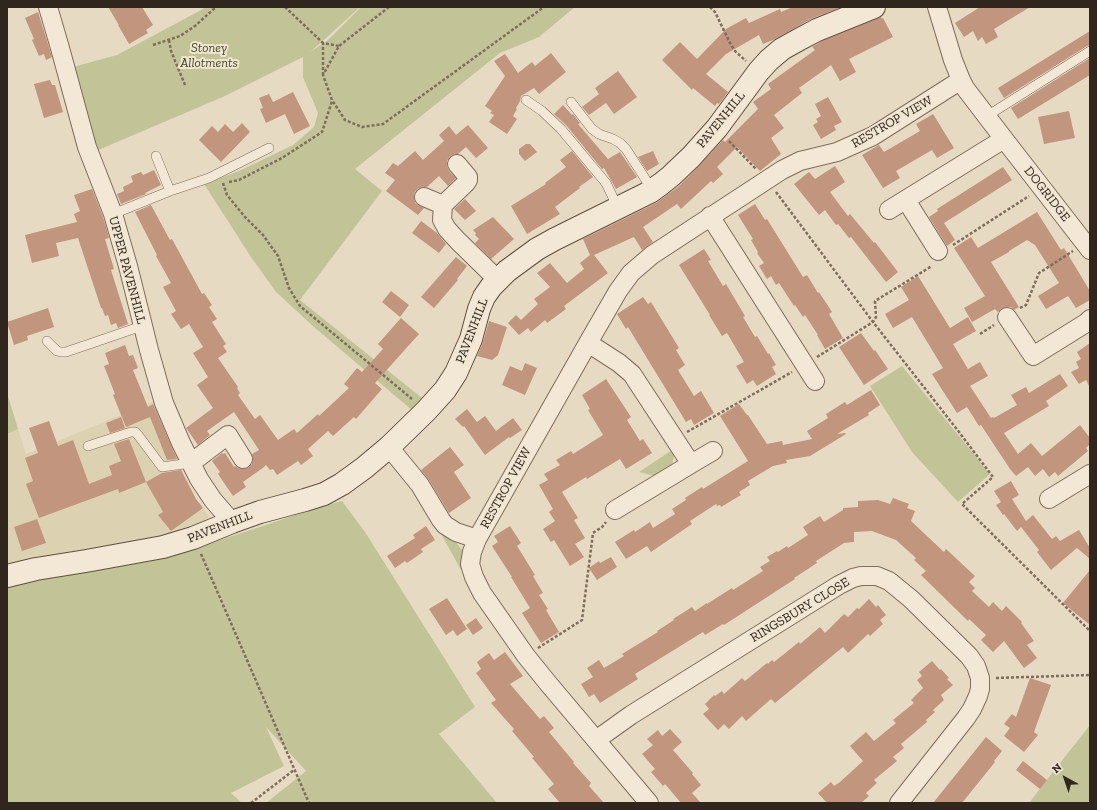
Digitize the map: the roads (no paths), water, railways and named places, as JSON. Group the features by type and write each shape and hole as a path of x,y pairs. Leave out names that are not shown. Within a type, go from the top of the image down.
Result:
{"street":[{"name":"UPPER PAVENHILL","path":"48,7 87,147 113,214 164,403 199,479 213,500 232,522"},
{"path":"937,7 953,60 961,80"},
{"name":"PAVENHILL","path":"7,576 36,569 163,547 194,538 260,512 324,494 342,484 389,447 445,390 456,374 471,339 479,309 484,297 507,271 537,249 555,239 650,192 671,176 691,156 716,128 769,60 782,49 800,39 862,9"},
{"name":"DOGRIDGE","path":"961,80 965,88 986,116 1088,247"},
{"name":"RESTROP VIEW","path":"389,447 420,485 445,525 456,532 477,539 618,291 631,273 652,255 782,170 805,160 837,152 873,136 961,80"},
{"path":"889,210 1004,139"},
{"path":"457,164 468,177 468,180 443,205 442,220 447,229 498,280"},
{"path":"424,197 443,205"},
{"path":"906,200 938,253"},
{"path":"710,216 815,381"},
{"path":"1007,317 1032,356 1080,327 1090,319"},
{"path":"588,343 619,363 632,374 691,464"},
{"path":"191,463 228,435 244,459"},
{"path":"615,510 712,451"},
{"path":"1059,497 1090,474"},
{"path":"477,539 472,552 470,564 474,577 482,593 526,656 649,803"},
{"name":"RINGSBURY CLOSE","path":"596,740 631,715 839,585 861,576 884,578 911,599 969,656 976,666 980,678 980,689 978,696 966,718 899,803"}],"lane":[{"path":"986,116 1090,51"},
{"path":"526,100 542,111 561,129 606,183 618,208"},
{"path":"571,102 592,129 599,134 616,140 626,149 646,180 650,192"},
{"path":"113,214 170,191 212,177 270,148"},
{"path":"156,156 170,191"},
{"path":"47,341 57,351 66,352 142,326"},
{"path":"88,446 135,432 162,467 191,463"}],"park label":[{"name":"Stoney Allotments","path":"209,56"}]}
